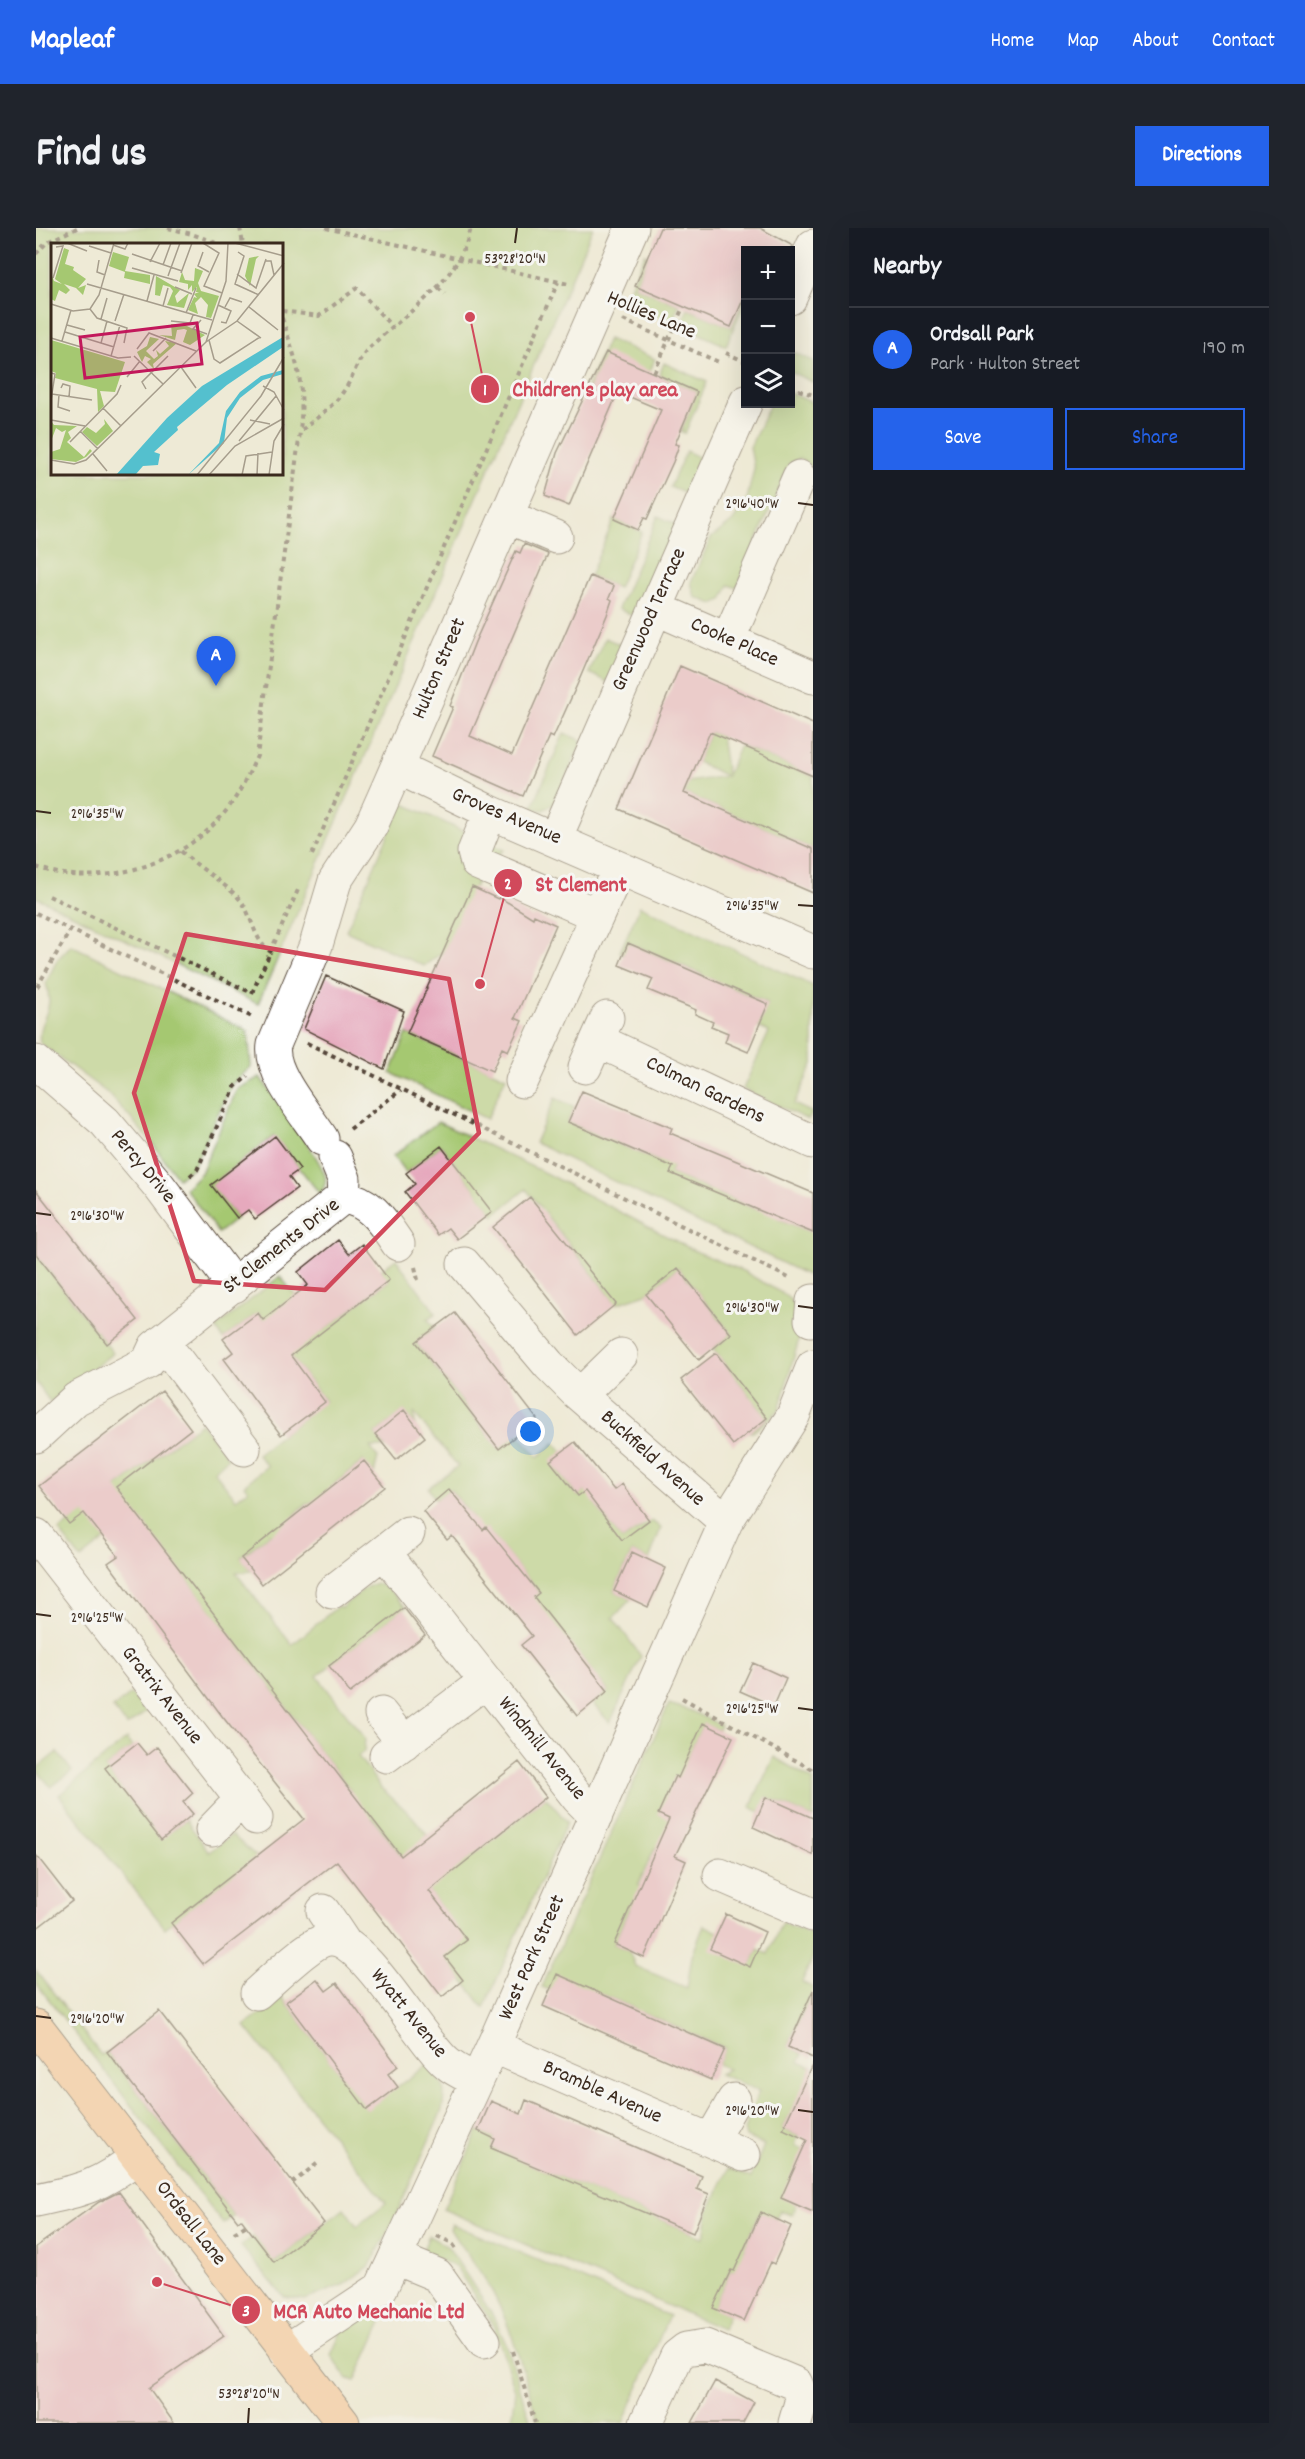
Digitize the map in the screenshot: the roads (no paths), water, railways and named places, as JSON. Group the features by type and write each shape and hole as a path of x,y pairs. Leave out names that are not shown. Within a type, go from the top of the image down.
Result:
{"main road":[{"name":"Ordsall Lane","path":"36,2026 343,2423"}],"street":[{"name":"Hulton Street","path":"343,1197 344,1179 333,1144 312,1099 279,1074 273,1059 274,1045 316,945 333,887 371,826 632,228"},
{"path":"795,287 813,246"},
{"name":"Greenwood Terrace","path":"555,839 743,408"},
{"path":"728,640 799,477"},
{"path":"506,516 556,537"},
{"name":"Cooke Place","path":"655,608 813,677"},
{"name":"Groves Avenue","path":"397,767 490,812 813,952"},
{"path":"490,812 474,852 477,863 597,915"},
{"path":"522,1081 619,868"},
{"name":"Colman Gardens","path":"596,1041 813,1142"},
{"name":"Percy Drive","path":"36,1062 105,1122 159,1186 234,1286"},
{"name":"St Clements Drive","path":"36,1436 76,1399 148,1362 155,1347 162,1341 343,1197 357,1199 375,1212 398,1244"},
{"name":"Buckfield Avenue","path":"464,1264 549,1365 580,1395 726,1522"},
{"path":"162,1341 244,1449"},
{"name":"Buckfield Avenue","path":"580,1395 621,1355"},
{"name":"West Park Street","path":"286,2351 381,2288 493,2046 726,1522 793,1416 813,1366"},
{"name":"Gratrix Avenue","path":"36,1535 249,1809 212,1830"},
{"name":"Windmill Avenue","path":"332,1592 396,1542 486,1681 578,1798 596,1816"},
{"name":"Windmill Avenue","path":"381,1714 395,1749 486,1681"},
{"path":"720,1875 813,1915"},
{"name":"Wyatt Avenue","path":"323,1911 343,1941 363,1958 447,2064 476,2080"},
{"path":"257,1993 317,1944 330,1938 343,1941"},
{"name":"Bramble Avenue","path":"493,2046 744,2155"},
{"path":"711,2140 734,2100"},
{"path":"36,2200 76,2192 109,2179 138,2157"},
{"path":"396,2258 437,2276 484,2341"},
{"path":"646,2423 677,2356 686,2349 705,2346 796,2384 802,2399 795,2423"}],"place":[{"name":"Children's play area","path":"470,317"},
{"name":"Ordsall Park","path":"216,686"},
{"name":"St Clement","path":"480,984"},
{"name":"MCR Auto Mechanic Ltd","path":"157,2282"}]}
